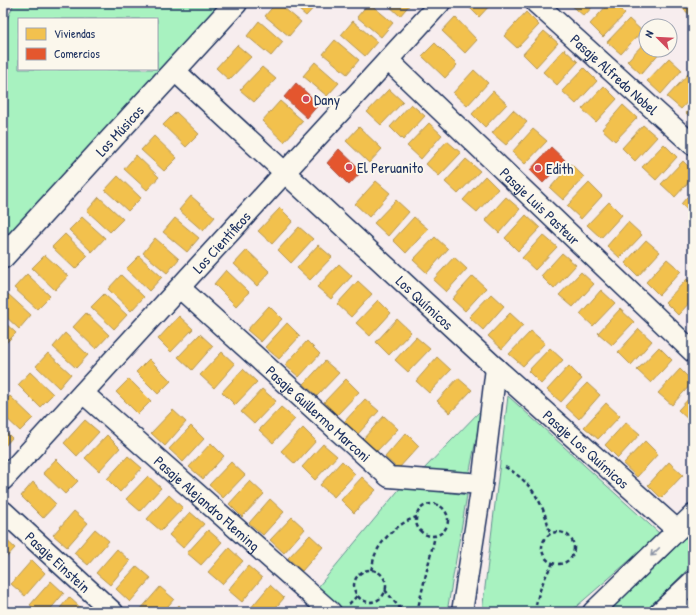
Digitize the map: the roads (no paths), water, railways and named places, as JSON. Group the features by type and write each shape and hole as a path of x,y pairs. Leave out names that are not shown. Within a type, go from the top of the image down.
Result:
{"street":[{"name":"Los Músicos","path":"3,257 236,3"},
{"name":"Los Científicos","path":"3,480 440,3"},
{"name":"Pasaje Alfredo Nobel","path":"536,3 693,145"},
{"name":"Pasaje Luis Pasteur","path":"388,60 693,352"},
{"name":"Los Químicos","path":"174,70 496,368"},
{"name":"Pasaje Guillermo Marconi","path":"180,288 389,477 482,484"},
{"path":"462,612 482,484 496,368"},
{"name":"Pasaje Los Químicos","path":"496,368 677,530"},
{"name":"Pasaje Alejandro Fleming","path":"83,393 331,612"},
{"name":"Pasaje Einstein","path":"3,512 114,612"},
{"path":"593,612 693,515"},
{"path":"673,608 693,581"}],"place":[{"name":"Dany","path":"306,99"},
{"name":"El Peruanito","path":"349,167"},
{"name":"Edith","path":"538,168"}]}
